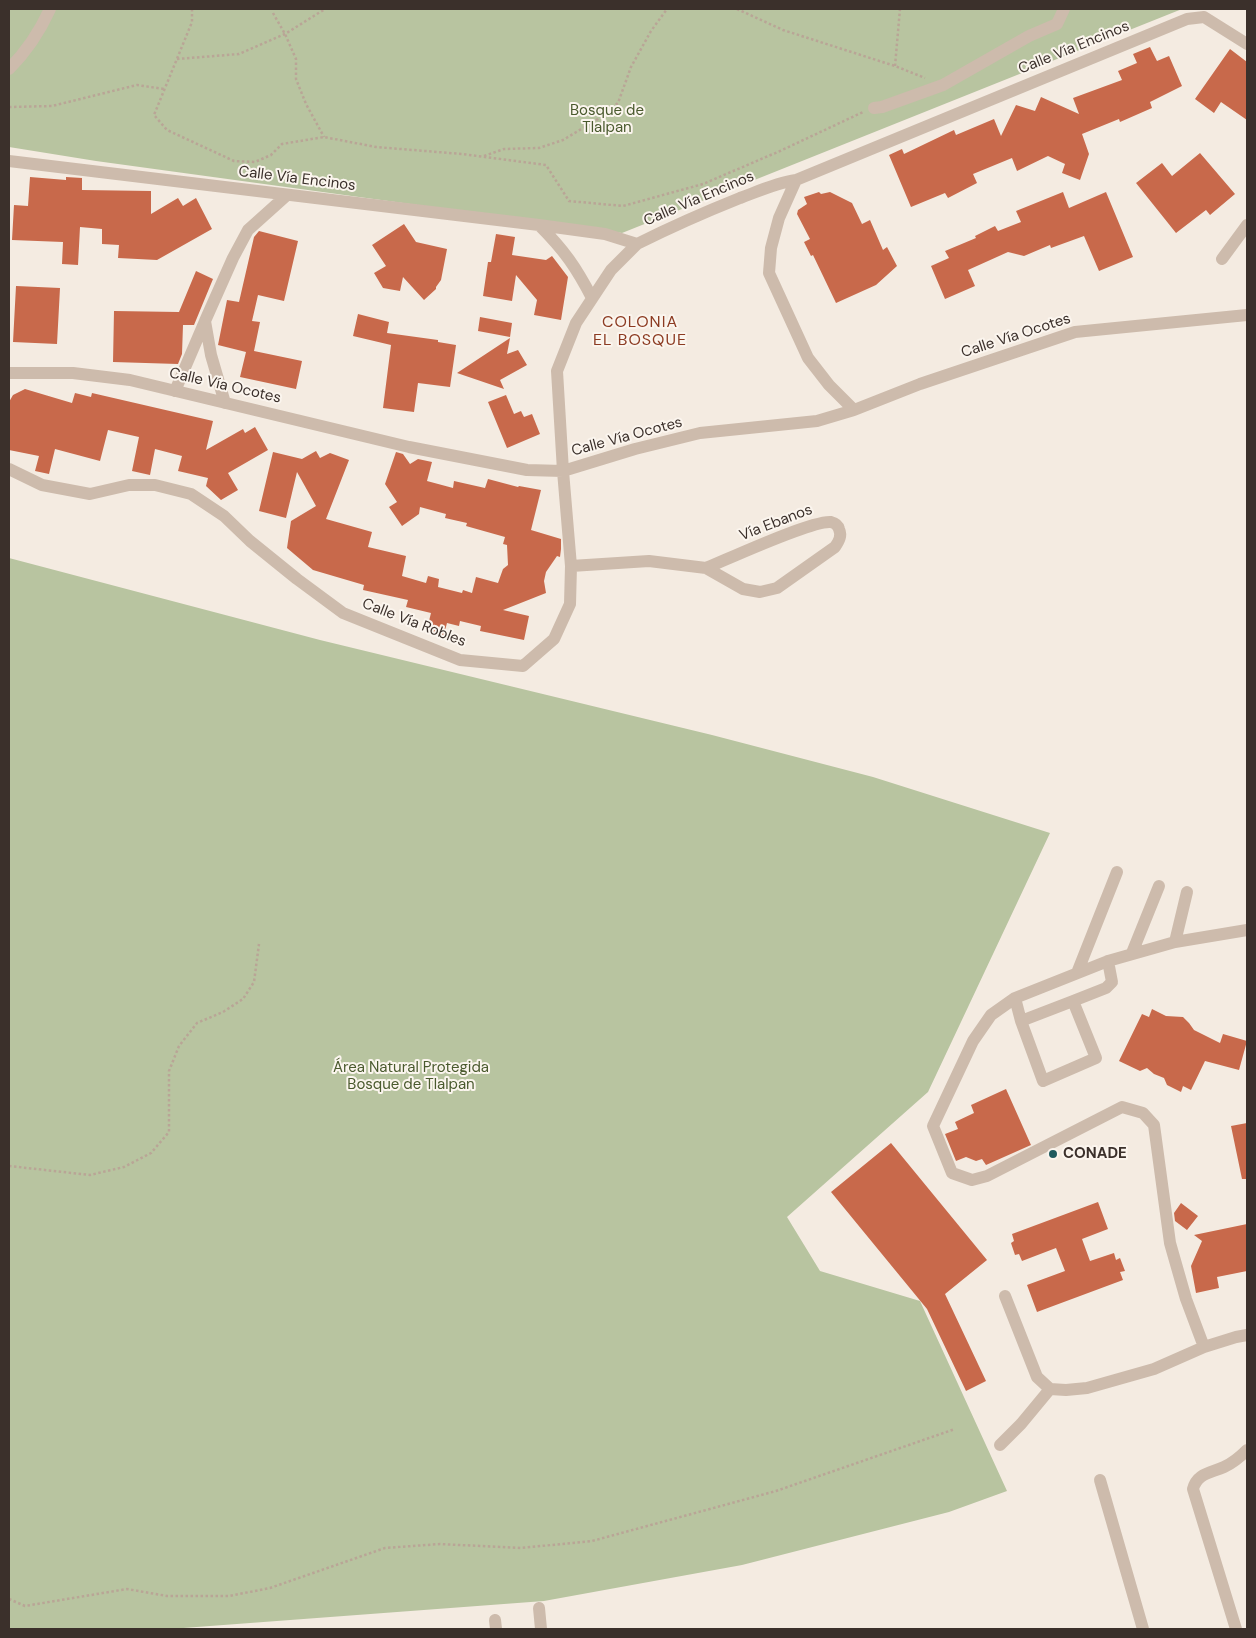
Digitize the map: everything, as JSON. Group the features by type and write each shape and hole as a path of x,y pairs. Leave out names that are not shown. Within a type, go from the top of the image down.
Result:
{"street":[{"path":"9,69 22,56 44,23 50,9"},
{"path":"874,108 882,107 943,85 1029,36 1057,24 1064,9"},
{"name":"Calle Vía Encinos","path":"9,161 539,225 605,234 636,244 710,210 780,182 796,180 1187,19 1204,17 1247,44"},
{"path":"796,180 779,218 771,248 769,273 808,358 829,385 854,410"},
{"path":"175,391 232,258 248,230 287,195"},
{"path":"539,225 560,246 578,270 592,298"},
{"path":"1222,259 1247,225"},
{"name":"Calle Vía Robles","path":"9,469 42,485 90,494 129,485 155,485 191,494 224,516 258,547 343,613 460,660 523,666 554,639 570,604 571,566 557,372 576,323 611,270 636,244"},
{"name":"Calle Vía Ocotes","path":"9,372 73,373 130,380 439,453 527,470 563,471 634,449 700,434 817,421 854,410 920,384 1075,332 1247,315"},
{"path":"205,321 211,355 225,403"},
{"name":"Vía Ebanos","path":"571,566 649,561 706,568 743,589 760,592 777,588 835,547 840,540 841,532 838,526 832,522 811,525 706,568"},
{"path":"1076,973 1117,872"},
{"path":"1132,954 1159,886"},
{"path":"1175,942 1187,892"},
{"path":"1204,1347 1186,1299 1170,1243 1154,1125 1143,1113 1122,1107 987,1176 972,1180 952,1173 933,1126 973,1041 990,1015 1015,998 1108,961 1175,942 1247,930"},
{"path":"1021,1021 1106,988 1112,982 1108,961"},
{"path":"1015,998 1021,1021 1043,1081 1096,1058 1073,1001"},
{"path":"1005,1296 1037,1376 1050,1389 1087,1388 1154,1369 1204,1347 1247,1335"},
{"path":"1000,1445 1021,1424 1050,1389"},
{"path":"1236,1629 1193,1489 1199,1476 1226,1466 1238,1459 1247,1450"},
{"path":"1100,1480 1143,1629"},
{"path":"539,1608 541,1629"}],"path":[{"path":"192,9 192,22 154,115 167,130 234,162 255,162 271,155 282,144 324,137 376,147 483,156 546,165 569,201 623,206 703,184 874,108"},
{"path":"177,59 239,54 285,34 325,9"},
{"path":"483,156 504,149 539,148 563,140 598,119 618,103 631,67 651,31 667,9"},
{"path":"737,9 783,30 896,66 943,85"},
{"path":"896,66 900,9"},
{"path":"273,13 296,59 296,79 306,104 324,137"},
{"path":"9,108 52,106 137,85 164,89"},
{"path":"9,1166 90,1175 124,1167 151,1153 169,1132 169,1071 179,1046 197,1023 223,1012 243,999 254,982 259,944"},
{"path":"9,1599 26,1606 126,1589 168,1596 229,1596 270,1588 385,1548 440,1544 521,1548 592,1541 776,1491 955,1429"}],"green space":[{"name":"Bosque de Tlalpan","path":"9,9 1182,9 622,233 96,161 9,147"},
{"name":"Área Natural Protegida Bosque de Tlalpan","path":"9,558 320,640 712,735 873,777 1050,833 928,1092 787,1217 820,1271 920,1301 1007,1491 949,1512 742,1565 544,1601 170,1629 9,1629"}],"building":[{"path":"1150,47 1157,61 1169,56 1182,86 1150,102 1152,108 1120,122 1119,119 1082,134 1089,154 1080,180 1062,173 1065,164 1048,156 1017,171 1012,158 973,174 977,183 948,198 945,193 911,207 889,155 902,149 904,154 954,130 956,135 994,119 1001,136 1016,105 1035,111 1041,97 1079,114 1073,98 1122,80 1118,71 1137,63 1133,54"},
{"path":"1230,49 1247,62 1247,120 1221,102 1214,113 1195,99"},
{"path":"1200,153 1235,194 1210,215 1206,210 1176,233 1136,183 1162,163 1172,176"},
{"path":"30,177 66,180 66,177 82,178 82,190 151,191 151,214 178,198 183,206 196,198 212,229 157,260 118,258 119,245 102,244 102,229 80,227 78,265 62,264 63,242 12,240 14,205 28,206"},
{"path":"819,192 821,194 830,192 852,203 862,224 870,220 883,250 887,247 897,266 876,285 836,303 813,255 811,256 804,242 810,239 797,214 798,210 807,204 804,197"},
{"path":"1063,192 1069,208 1106,192 1133,257 1099,271 1084,236 1051,248 1050,245 1024,256 1008,252 968,270 975,286 945,299 931,266 949,258 945,251 976,238 975,236 995,226 998,231 1021,222 1016,211"},
{"path":"404,224 416,242 447,249 441,280 436,289 424,300 403,277 400,291 383,288 374,273 386,266 372,245"},
{"path":"259,231 298,241 284,301 258,295 252,321 260,322 254,351 302,361 296,389 240,377 246,352 218,345 227,300 239,302 254,237"},
{"path":"496,234 515,237 512,255 546,260 552,256 568,277 561,320 534,315 537,300 516,275 512,301 483,296 488,262 491,262"},
{"path":"196,271 213,279 194,325 183,325 182,354 178,364 113,362 114,311 179,312"},
{"path":"16,286 60,288 57,344 13,342"},
{"path":"358,314 389,322 387,333 438,340 438,342 456,345 450,387 418,383 414,412 383,408 391,345 353,336"},
{"path":"480,317 512,323 510,337 478,331"},
{"path":"510,338 507,354 518,350 527,365 500,380 504,389 457,373"},
{"path":"25,389 72,403 75,393 91,397 92,393 213,421 206,450 243,429 245,433 255,427 268,450 228,473 238,490 221,500 206,486 208,478 178,471 182,456 155,449 150,475 132,471 139,437 108,430 100,461 55,449 49,474 35,471 39,456 9,450 9,402 13,395"},
{"path":"506,395 514,414 521,411 524,417 532,414 540,434 507,448 488,402"},
{"path":"316,451 320,458 330,453 349,460 326,519 372,532 368,547 406,556 402,576 426,583 428,576 439,579 438,587 462,593 463,590 472,593 476,577 498,583 503,569 508,565 507,545 503,544 505,537 466,526 467,523 445,518 446,514 420,507 419,514 402,526 389,507 397,502 385,484 396,452 403,454 410,464 418,459 432,462 427,481 453,488 454,481 485,488 488,479 518,487 541,490 531,530 561,539 561,549 560,557 557,556 546,572 544,581 546,593 503,610 529,616 524,640 480,631 481,626 460,621 459,626 447,623 443,638 426,633 431,613 406,607 408,600 363,590 364,585 313,570 287,548 291,521 316,506 297,472 286,518 259,511 273,452 302,459"},
{"path":"1152,1009 1166,1016 1183,1017 1194,1030 1220,1043 1223,1034 1247,1041 1239,1070 1205,1061 1191,1090 1183,1086 1181,1092 1167,1085 1164,1078 1154,1074 1147,1068 1140,1071 1119,1061 1142,1014 1149,1017"},
{"path":"1006,1089 1031,1145 986,1165 982,1159 976,1161 966,1157 956,1161 945,1134 958,1129 955,1122 974,1113 971,1105"},
{"path":"1247,1123 1247,1179 1242,1179 1231,1126"},
{"path":"891,1143 987,1260 945,1294 986,1381 966,1391 927,1309 831,1192"},
{"path":"1098,1202 1108,1229 1082,1239 1090,1261 1114,1253 1116,1260 1120,1258 1125,1271 1120,1272 1123,1280 1037,1312 1027,1285 1065,1271 1056,1248 1022,1261 1019,1254 1015,1255 1011,1243 1014,1241 1012,1234"},
{"path":"1181,1203 1198,1216 1187,1230 1175,1221 1174,1213"},
{"path":"1247,1224 1247,1271 1217,1277 1219,1288 1196,1293 1191,1266 1202,1241 1194,1235"}],"place":[{"name":"CONADE","path":"1053,1154"}],"district":[{"name":"COLONIA EL BOSQUE","path":"640,332"}]}
